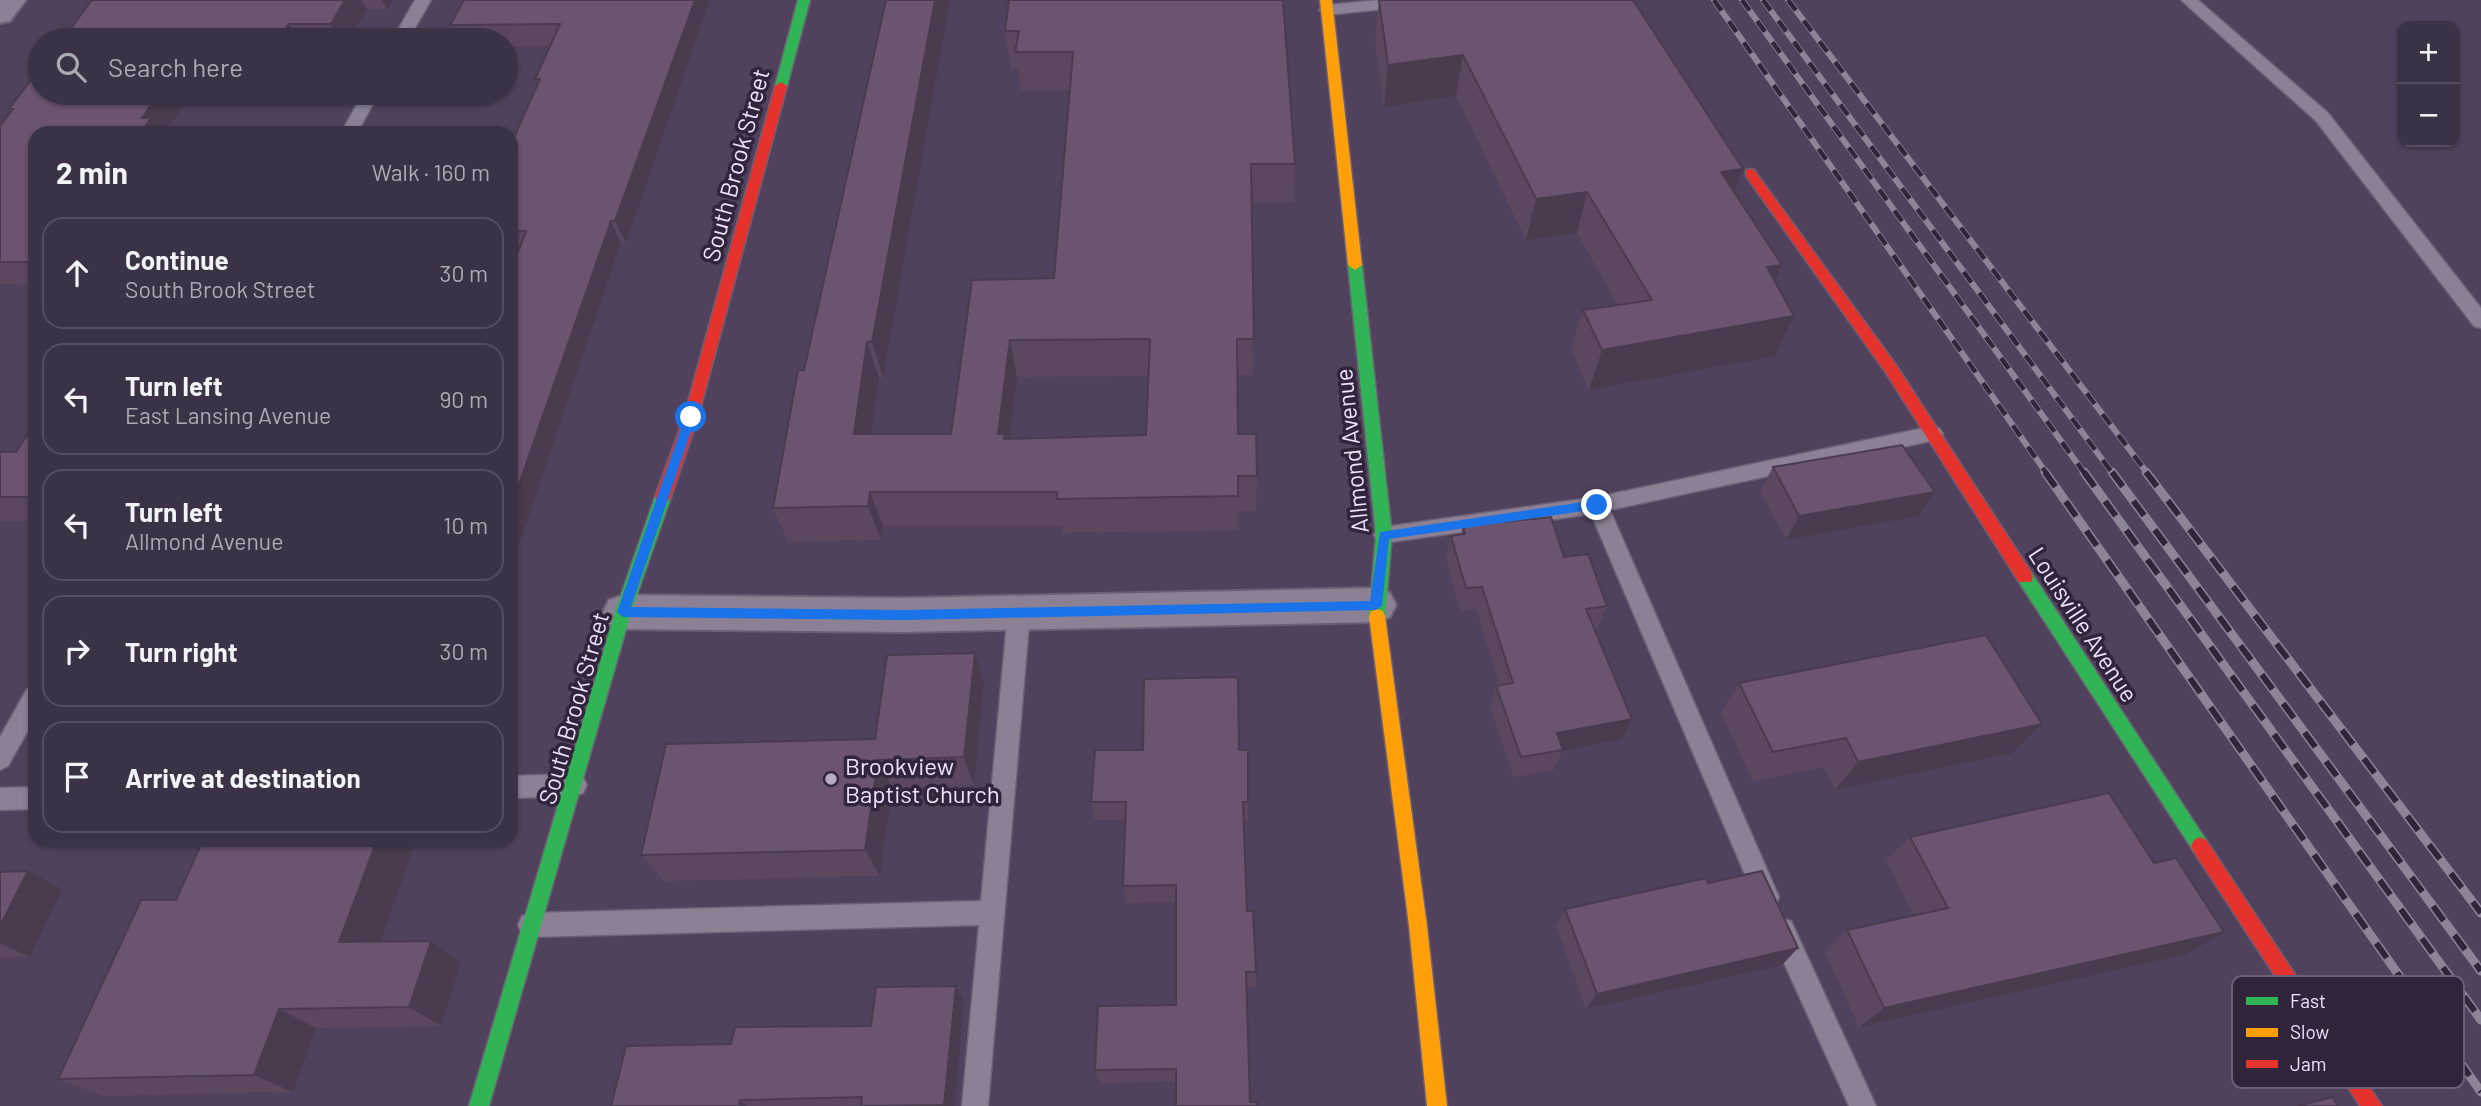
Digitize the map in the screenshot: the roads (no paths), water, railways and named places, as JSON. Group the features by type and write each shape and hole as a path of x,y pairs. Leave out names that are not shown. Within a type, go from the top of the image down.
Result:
{"street":[{"path":"0,15 12,0"},
{"name":"South Brook Street","path":"479,1106 575,785 623,612 691,417 804,0"},
{"name":"Allmond Avenue","path":"1326,5 1384,535 1376,606 1418,926 1437,1106"},
{"name":"Louisville Avenue","path":"1750,173 1933,434 2285,976"},
{"path":"623,612 904,615 1376,606"},
{"name":"Louisville Avenue","path":"2360,1088 2372,1106"}],"lane":[{"path":"407,28 423,0"},
{"path":"1326,5 1422,0"},
{"path":"2189,0 2322,117 2481,321"},
{"path":"353,126 364,105"},
{"path":"1384,535 1597,505 1933,434"},
{"path":"1597,505 1757,874 1863,1106"},
{"path":"975,1106 1019,612"},
{"path":"0,759 28,709"},
{"path":"518,787 575,785"},
{"path":"0,799 28,798"},
{"path":"531,925 994,913"}],"railway":[{"path":"1714,0 2047,474"},
{"path":"1742,0 2085,474"},
{"path":"1763,0 2113,474"},
{"path":"1788,0 2148,474"},
{"path":"2045,472 2399,976"},
{"path":"2084,472 2449,976"},
{"path":"2112,472 2481,971"},
{"path":"2146,472 2481,913"},
{"path":"2464,997 2481,1020"},
{"path":"2464,1068 2481,1092"}],"place":[{"name":"Brookview Baptist Church","path":"831,779"}]}
